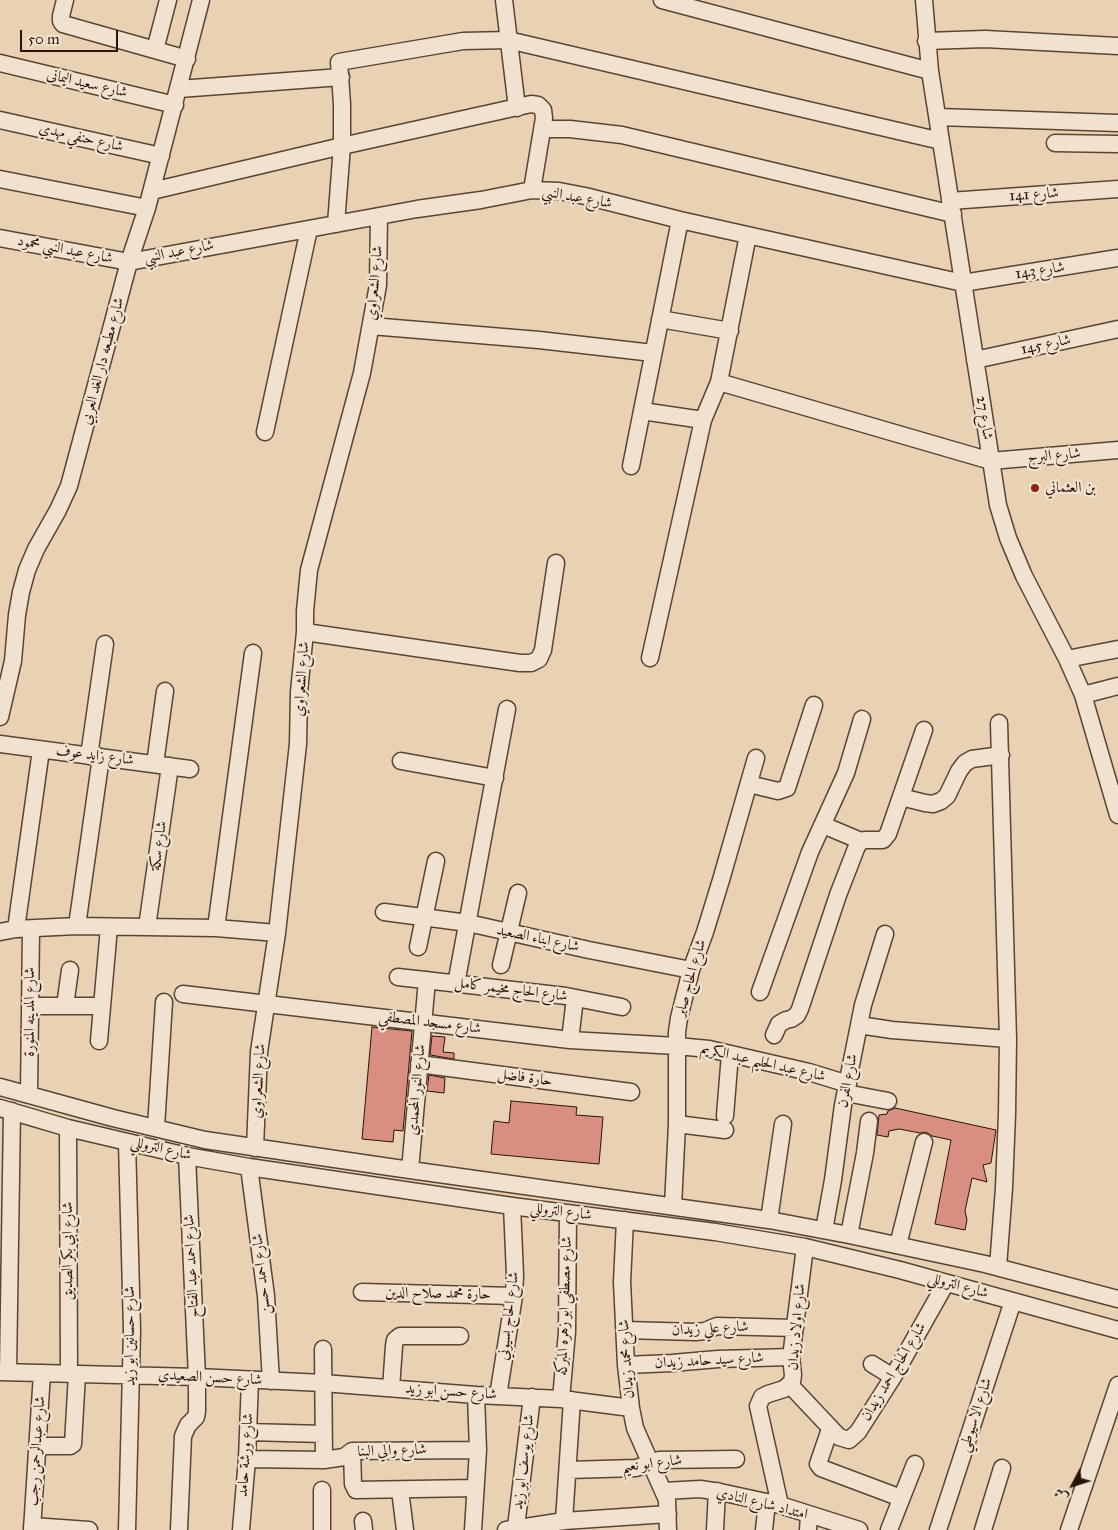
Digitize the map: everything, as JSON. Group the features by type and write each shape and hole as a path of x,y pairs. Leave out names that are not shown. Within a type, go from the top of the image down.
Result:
{"street":[{"path":"65,0 61,16 63,24 187,59"},
{"path":"155,50 168,0"},
{"name":"شارع مطبعه دار الغد العربي","path":"0,716 14,662 17,615 23,585 36,549 70,486 129,262 152,191 202,0"},
{"path":"504,0 517,108"},
{"path":"662,0 930,71"},
{"name":"شارع 27","path":"924,0 930,71 998,505 1008,538 1024,576 1067,659 1083,695 1118,815"},
{"path":"336,224 342,146 341,78 338,62 464,41 508,40 941,141"},
{"path":"926,41 985,40 1118,46"},
{"name":"شارع سعيد اليمانى","path":"0,63 177,97 341,78"},
{"path":"152,191 531,104 538,105 543,110 542,129 532,190"},
{"path":"938,117 1118,123"},
{"name":"شارع حنفي مهدي","path":"0,120 161,156"},
{"name":"شارع 141","path":"542,129 570,129 622,135 952,208 1118,189"},
{"path":"1055,143 1118,144"},
{"path":"0,179 147,208"},
{"name":"شارع عبد النبي","path":"129,262 532,190 559,191 585,196 680,220 963,283"},
{"name":"شارع الشعراوي","path":"255,1148 260,1052 277,933 298,744 299,692 309,570 350,421 372,326 378,286 379,216"},
{"path":"631,466 680,220"},
{"path":"266,432 309,229"},
{"path":"650,658 703,420 720,382 748,235"},
{"name":"شارع عبد النبي محمود","path":"0,238 129,262"},
{"name":"شارع 143","path":"963,283 1118,258"},
{"path":"660,320 730,331"},
{"path":"372,326 538,340 653,353"},
{"name":"شارع 145","path":"975,360 1118,329"},
{"path":"720,382 991,461"},
{"path":"642,411 703,420"},
{"name":"شارع البرج","path":"991,461 1118,450"},
{"path":"305,632 531,663 539,659 543,650 556,563"},
{"path":"77,926 105,644"},
{"path":"1067,659 1118,649"},
{"path":"216,928 254,653"},
{"path":"1083,695 1118,686"},
{"name":"شارع سكة","path":"147,926 163,765 165,691"},
{"path":"749,784 778,791 786,788 814,705"},
{"path":"456,984 507,709"},
{"path":"760,992 810,852 846,773 862,719"},
{"path":"977,1291 991,1266 1004,1188 1007,1114 1008,1039 999,723"},
{"path":"823,825 861,841 880,841 886,838 924,730"},
{"name":"شارع زايد عوف","path":"0,744 190,768"},
{"name":"شارع المدينه المنورة","path":"29,1095 31,1006 16,930 41,750"},
{"path":"901,797 933,804 941,801 947,796 958,771 965,763 972,759 1000,755"},
{"name":"شارع الحاج صابر","path":"673,1206 679,1018 691,970 721,880 756,758"},
{"path":"401,761 495,778"},
{"path":"774,1035 779,1024 797,1015 800,1010 838,895 857,846 861,841"},
{"path":"418,947 436,861"},
{"path":"501,965 518,894"},
{"name":"شارع ابناء الصعيد","path":"384,912 468,923 691,970"},
{"path":"16,930 77,926 147,926 216,928 277,933"},
{"path":"99,1041 109,927"},
{"name":"شارع الفرن","path":"824,1230 833,1180 838,1135 859,1025 867,990 885,934"},
{"path":"65,1006 70,970"},
{"name":"شارع الحاج مخيمر كامل","path":"398,977 575,998 622,1007"},
{"name":"شارع النور المحمدي","path":"410,1170 427,980"},
{"name":"شارع مسجد المصطفي","path":"183,994 570,1040 677,1046"},
{"path":"570,1040 575,998"},
{"path":"156,1127 164,1002"},
{"path":"31,1006 102,1006"},
{"path":"859,1025 892,1030 1008,1039"},
{"name":"شارع عبد الحليم عبد الكريم","path":"677,1046 709,1049 809,1072 847,1088 888,1101"},
{"path":"677,1124 725,1123 730,1054"},
{"name":"حارة فاضل","path":"419,1064 631,1092"},
{"name":"شارع التروللي","path":"0,1087 113,1118 206,1140 769,1220 898,1245 991,1266 1118,1299"},
{"path":"4,1372 6,1110"},
{"name":"شارع التروللي","path":"6,1110 68,1128 188,1156 250,1167 512,1206 715,1232 805,1247 977,1291 1118,1330"},
{"path":"849,1235 869,1121"},
{"path":"769,1220 783,1124"},
{"name":"شارع ابي بكر الصديق","path":"38,1446 70,1446 73,1444 68,1128"},
{"name":"شارع حسانين ابو زيد","path":"126,1530 132,1330 128,1142"},
{"path":"898,1245 924,1142"},
{"name":"شارع احمد عبد الفتاح","path":"179,1530 183,1436 188,1425 196,1417 197,1377 188,1156"},
{"name":"شارع احمد حسن","path":"250,1167 266,1296 271,1381"},
{"name":"شارع الحاج بسيوني","path":"498,1396 514,1296 512,1206"},
{"name":"شارع مصطفي ابو زهره المبركه","path":"568,1213 568,1470 573,1524"},
{"name":"شارع محمد زيدان","path":"625,1220 622,1282 626,1365 631,1408 635,1428 667,1500 668,1522"},
{"name":"شارع اولاد زيدان","path":"764,1530 773,1503 758,1406 762,1397 790,1385 793,1375 792,1357 805,1247"},
{"name":"شارع الحاج احمد زيدان","path":"830,1429 843,1439 849,1440 853,1437 893,1377 946,1283"},
{"name":"حارة محمد صلاح الدين","path":"362,1292 514,1296"},
{"name":"شارع الاسيوطي","path":"938,1530 1013,1301"},
{"name":"شارع علي زيدان","path":"625,1330 696,1332 705,1331 717,1326 795,1328"},
{"path":"391,1388 394,1346 400,1336 460,1336"},
{"path":"323,1349 324,1460"},
{"name":"شارع سيد حامد زيدان","path":"626,1365 672,1364 718,1358 792,1357"},
{"path":"872,1364 893,1377"},
{"name":"شارع حسن الصعيدي","path":"4,1372 197,1377 271,1381"},
{"name":"شارع عبدالرحمن رجب","path":"32,1528 42,1373"},
{"name":"شارع ورشة حامد","path":"241,1530 247,1459 250,1380"},
{"name":"شارع حسن ابو زيد","path":"271,1381 532,1397 631,1408"},
{"path":"790,1385 830,1429 818,1464 821,1468 901,1498"},
{"path":"1070,1530 1118,1385"},
{"path":"473,1530 478,1450 476,1395"},
{"name":"شارع يوسف ابو زيد","path":"521,1528 532,1397"},
{"path":"248,1432 323,1434"},
{"name":"شارع والي البنا","path":"247,1459 334,1460 344,1457 352,1451 478,1450"},
{"path":"352,1451 353,1484 356,1490 475,1488"},
{"name":"شارع ابو نعيم","path":"568,1470 636,1468 659,1460 736,1459"},
{"path":"889,1530 915,1464"},
{"path":"983,1530 1002,1468"},
{"name":"امتداد شارع النادي","path":"664,1491 700,1489 773,1503 808,1522 859,1530"},
{"path":"322,1490 322,1530"},
{"path":"400,1490 405,1530"},
{"path":"715,1530 717,1492"},
{"path":"521,1528 573,1524 668,1522"},
{"path":"32,1528 89,1530"}],"building":[{"path":"372,1027 412,1031 403,1131 394,1130 393,1142 362,1139"},
{"path":"432,1036 445,1037 443,1052 454,1053 454,1059 430,1055"},
{"path":"429,1075 445,1078 444,1093 427,1091"},
{"path":"511,1101 577,1107 576,1115 603,1117 599,1164 491,1154 494,1121 509,1123"},
{"path":"895,1108 996,1130 991,1163 983,1165 987,1182 972,1178 965,1211 967,1220 965,1230 935,1224 951,1140 932,1136 926,1132 920,1133 899,1129 889,1131 888,1137 877,1135 879,1115 887,1114 888,1111"}],"place":[{"name":"بن العثماني","path":"1035,488"}]}
